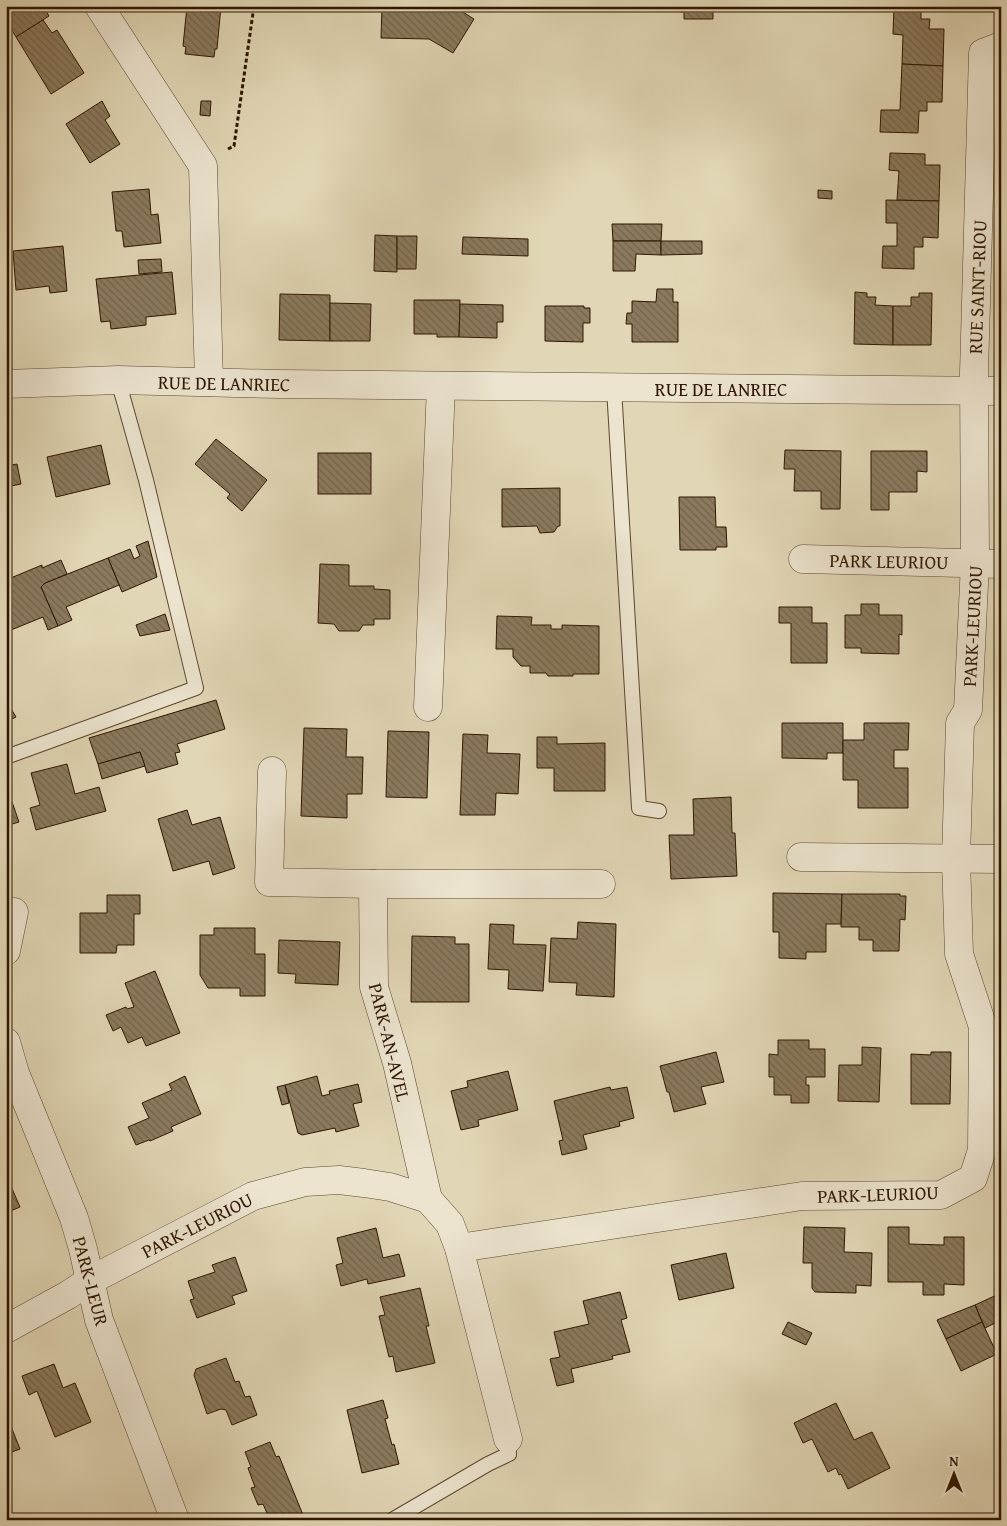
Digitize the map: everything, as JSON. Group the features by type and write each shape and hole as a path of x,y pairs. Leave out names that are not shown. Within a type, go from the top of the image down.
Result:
{"street":[{"path":"99,6 202,166 209,382"},
{"name":"RUE SAINT-RIOU","path":"988,391 974,373 983,53 1001,46"},
{"name":"RUE DE LANRIEC","path":"6,384 118,380 441,386 988,391"},
{"path":"428,707 441,386"},
{"name":"PARK-LEURIOU","path":"459,1248 802,1196 941,1195 973,1178 982,1150 983,1027 959,954 956,859 960,723 968,710 988,563 988,391"},
{"name":"PARK LEURIOU","path":"803,559 988,563"},
{"path":"272,771 269,882 601,884"},
{"path":"802,857 1001,859"},
{"name":"PARK-AN-AVEL","path":"373,884 374,987 397,1063 428,1199"},
{"path":"6,951 14,912"},
{"name":"PARK-LEUR","path":"6,1042 15,1073 74,1218 100,1320 175,1520"},
{"name":"PARK-LEURIOU","path":"6,1329 89,1280 253,1196 305,1182 339,1180 390,1187 428,1199"},
{"path":"428,1199 450,1224 459,1248 508,1439"}],"lane":[{"path":"6,757 196,688 146,480 118,380"},
{"path":"614,388 639,808 659,811"},
{"path":"392,1520 488,1464 509,1454 508,1439"}],"path":[{"path":"202,166 234,146 254,6"}],"building":[{"path":"6,6 13,6 15,10 22,6 43,6 49,16 16,37 8,23 6,24"},
{"path":"187,6 221,6 217,49 215,49 214,57 185,54 186,47 183,46"},
{"path":"382,6 453,6 474,19 453,53 429,39 381,38"},
{"path":"676,6 713,6 713,19 684,19 684,12 680,12 680,7"},
{"path":"894,6 921,6 921,19 930,19 929,29 944,29 943,66 902,64 903,35 893,34"},
{"path":"43,20 52,33 57,30 84,73 51,94 16,37"},
{"path":"902,64 943,66 942,102 927,102 927,111 919,111 918,133 880,132 881,110 900,110"},
{"path":"102,101 110,116 105,120 120,144 90,163 66,124"},
{"path":"201,101 211,101 210,116 200,115"},
{"path":"890,153 925,154 925,165 940,165 939,201 897,200 899,171 889,170"},
{"path":"149,189 151,215 158,214 161,243 124,247 122,231 116,231 112,192"},
{"path":"818,190 832,191 832,199 818,198"},
{"path":"886,200 939,201 938,238 923,237 923,247 914,247 914,269 882,268 883,246 897,246 897,223 886,223"},
{"path":"612,224 662,224 661,241 613,241"},
{"path":"375,235 397,236 397,272 374,271"},
{"path":"397,236 417,236 416,269 397,269"},
{"path":"463,237 528,239 528,256 462,254"},
{"path":"613,241 661,241 661,255 636,254 635,271 613,271"},
{"path":"661,241 702,241 702,254 661,255"},
{"path":"63,246 67,291 50,293 49,286 16,290 13,251"},
{"path":"161,259 162,272 139,274 138,260"},
{"path":"172,272 176,314 146,317 146,325 111,329 110,321 101,322 96,279"},
{"path":"657,289 673,289 673,302 678,302 678,342 632,342 632,324 626,324 627,313 632,313 632,301 656,302"},
{"path":"855,292 867,293 867,297 876,297 875,305 893,306 893,345 854,344"},
{"path":"919,293 932,293 931,345 893,345 893,306 911,306 911,297 919,297"},
{"path":"280,294 330,295 330,341 279,340"},
{"path":"414,300 460,300 459,337 437,337 437,334 414,334"},
{"path":"330,303 371,304 370,341 330,341"},
{"path":"460,304 503,305 503,322 497,322 497,338 459,337"},
{"path":"545,306 584,306 584,308 590,308 590,323 583,323 583,342 545,341"},
{"path":"216,439 267,480 242,511 227,498 230,494 195,464"},
{"path":"101,445 110,484 56,497 47,457"},
{"path":"785,450 841,451 840,509 821,509 821,491 794,491 795,469 784,469"},
{"path":"871,451 927,451 927,472 917,471 917,492 889,492 889,510 871,510"},
{"path":"318,453 371,453 371,494 318,494"},
{"path":"17,464 21,484 6,487 6,466"},
{"path":"560,488 560,526 554,532 540,533 537,526 502,527 502,489"},
{"path":"679,497 715,497 716,527 726,527 727,547 716,547 716,550 680,550"},
{"path":"148,541 157,577 122,592 108,558 130,549 134,559 140,556 136,546"},
{"path":"108,558 119,585 66,607 72,620 58,626 41,587 45,583"},
{"path":"61,560 67,574 45,583 41,587 58,626 48,630 43,617 6,632 6,580 42,565 42,568"},
{"path":"320,564 349,565 349,586 374,586 374,589 390,590 390,619 374,619 374,625 363,625 359,631 339,631 334,624 318,623"},
{"path":"861,604 879,604 879,615 902,615 902,635 899,634 899,654 861,653 861,648 845,648 845,615 861,615"},
{"path":"779,607 812,607 812,623 827,623 827,663 791,663 791,623 779,623"},
{"path":"165,614 170,630 140,636 136,625"},
{"path":"497,616 532,617 531,625 551,625 551,629 562,629 562,625 599,626 599,674 548,676 546,673 530,673 530,666 521,666 513,657 513,649 496,649"},
{"path":"6,700 16,717 6,722"},
{"path":"216,700 225,729 177,744 180,752 175,753 178,764 147,773 140,752 98,764 89,738"},
{"path":"782,723 843,723 843,753 827,753 827,759 782,758"},
{"path":"864,723 909,723 908,750 894,750 894,768 908,768 908,808 858,808 858,780 843,780 843,740 864,740"},
{"path":"304,728 347,729 346,757 363,757 362,794 347,794 347,818 301,816"},
{"path":"388,731 429,732 427,798 386,797"},
{"path":"463,734 488,735 487,753 520,754 518,794 496,793 495,815 460,815"},
{"path":"537,737 557,737 557,744 605,743 605,791 554,791 554,768 537,768"},
{"path":"140,752 145,766 102,779 98,764"},
{"path":"67,764 75,794 99,787 106,811 36,830 30,808 40,805 31,773"},
{"path":"10,796 19,822 6,826 6,798"},
{"path":"731,797 732,833 735,833 737,876 671,879 669,835 694,835 693,799"},
{"path":"187,810 192,825 220,817 235,868 213,875 209,861 173,871 158,819"},
{"path":"773,893 842,894 841,924 826,924 826,952 806,952 806,959 779,958 779,932 773,932"},
{"path":"842,894 900,894 900,896 906,896 905,920 900,919 899,951 873,951 873,940 859,940 859,927 841,927"},
{"path":"107,895 140,895 140,914 134,914 134,945 117,945 116,953 80,953 80,913 107,913"},
{"path":"578,922 616,924 614,997 576,995 577,983 549,982 551,938 577,939"},
{"path":"490,924 514,925 513,944 546,945 543,991 508,989 509,970 488,969"},
{"path":"214,928 255,928 255,954 265,954 265,996 240,996 240,988 208,988 200,975 200,935 214,935"},
{"path":"412,936 455,937 455,944 469,944 469,1002 411,1002"},
{"path":"279,940 340,942 338,985 295,983 296,974 278,973"},
{"path":"155,971 180,1033 146,1046 142,1037 128,1043 121,1027 113,1031 106,1015 126,1007 127,1009 134,1007 125,983"},
{"path":"778,1040 809,1040 809,1049 825,1049 825,1077 806,1077 806,1085 809,1085 809,1103 791,1103 791,1095 774,1095 774,1077 769,1077 769,1054 778,1055"},
{"path":"862,1047 881,1048 879,1102 838,1101 839,1065 862,1065"},
{"path":"716,1052 724,1082 701,1087 706,1104 674,1112 660,1066"},
{"path":"931,1052 951,1052 950,1104 911,1104 911,1054 931,1055"},
{"path":"508,1071 518,1110 478,1120 479,1126 461,1130 451,1091 468,1087 467,1081"},
{"path":"185,1076 201,1114 171,1127 173,1131 136,1145 128,1127 149,1118 142,1103 172,1090 169,1084"},
{"path":"317,1076 322,1096 330,1094 329,1091 358,1084 362,1102 353,1104 359,1126 336,1132 335,1128 302,1135 298,1133 285,1085"},
{"path":"285,1085 289,1103 282,1105 277,1087"},
{"path":"610,1087 611,1090 627,1087 634,1118 619,1122 620,1126 583,1135 587,1149 562,1155 559,1141 563,1140 554,1101"},
{"path":"6,1168 12,1183 10,1184 20,1207 6,1213"},
{"path":"804,1227 845,1228 844,1252 872,1253 871,1286 856,1285 856,1293 815,1292 812,1288 812,1263 803,1263"},
{"path":"888,1227 909,1227 909,1244 944,1245 944,1237 964,1237 964,1285 944,1284 944,1295 923,1295 923,1282 888,1282"},
{"path":"376,1228 383,1258 399,1254 405,1276 368,1284 367,1279 341,1286 336,1265 343,1263 337,1238"},
{"path":"726,1253 734,1288 679,1300 671,1265"},
{"path":"235,1257 247,1291 232,1296 235,1304 197,1318 190,1300 194,1299 188,1281 215,1272 212,1265"},
{"path":"420,1288 429,1326 426,1326 435,1363 396,1372 393,1356 389,1357 379,1316 385,1315 380,1297"},
{"path":"620,1292 627,1318 621,1320 630,1352 612,1356 613,1359 571,1369 574,1382 557,1386 550,1359 560,1357 554,1332 589,1324 583,1301"},
{"path":"1001,1293 1001,1320 985,1328 975,1305"},
{"path":"975,1305 982,1322 946,1339 937,1320"},
{"path":"788,1322 812,1333 806,1345 782,1334"},
{"path":"982,1322 997,1354 961,1371 946,1339"},
{"path":"226,1358 235,1382 239,1381 245,1397 250,1396 257,1415 232,1425 226,1410 221,1409 207,1414 194,1375 196,1369"},
{"path":"54,1364 63,1388 75,1383 91,1422 55,1437 37,1391 29,1395 22,1376"},
{"path":"383,1400 388,1418 385,1419 399,1464 362,1473 347,1410"},
{"path":"836,1403 854,1440 872,1432 890,1468 848,1489 836,1468 828,1472 812,1439 803,1443 794,1423"},
{"path":"6,1414 20,1449 6,1454"},
{"path":"270,1442 276,1457 279,1456 303,1515 291,1520 270,1520 263,1504 258,1505 251,1488 255,1487 248,1468 251,1467 245,1452"}]}
